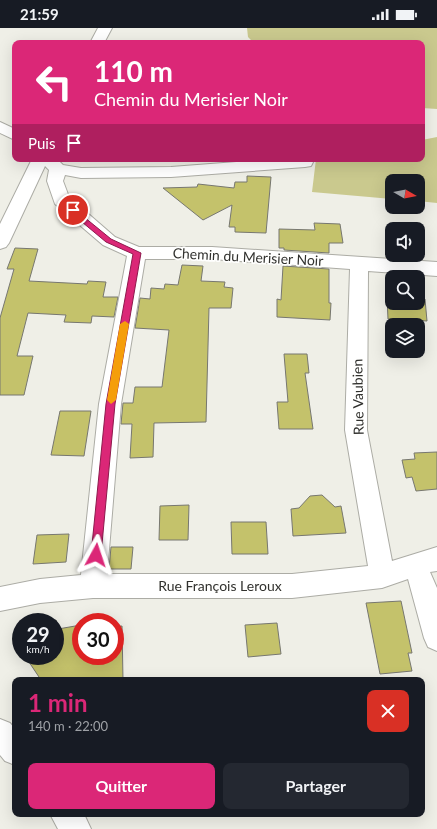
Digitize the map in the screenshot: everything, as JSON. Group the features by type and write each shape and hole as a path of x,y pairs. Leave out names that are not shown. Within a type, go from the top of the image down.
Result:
{"street":[{"path":"99,40 105,28"},
{"path":"0,127 12,133"},
{"path":"0,243 39,162"},
{"path":"53,164 81,173 171,172 305,162"},
{"name":"Chemin du Merisier Noir","path":"53,164 55,181 61,200 108,241 137,253 212,252 437,269"},
{"path":"93,586 110,404 137,253"},
{"name":"Rue Vaubien","path":"359,264 356,430 382,576"},
{"path":"426,562 424,587 437,638"},
{"name":"Rue François Leroux","path":"0,599 40,591 93,586 292,586 382,576 426,562"},
{"path":"0,733 12,747"},
{"path":"67,817 76,829"}],"shaded area":[{"path":"247,28 437,28 437,109 425,108 425,40 251,40 248,37"},
{"path":"437,137 437,203 425,202 425,174 385,174 385,198 312,192 316,162 425,162 425,139"}],"building":[{"path":"247,176 271,177 266,233 235,232 235,227 229,227 232,205 203,220 163,188 197,187 198,184 234,188 235,182 247,182"},
{"path":"314,223 340,224 343,243 329,243 329,253 284,250 284,248 279,248 279,229 315,230"},
{"path":"15,248 38,249 29,281 87,284 88,281 106,282 103,297 118,297 114,317 92,316 91,323 64,322 66,315 28,313 17,356 33,356 24,395 0,395 0,318 14,269 7,269"},
{"path":"182,265 203,266 201,281 225,282 224,287 233,288 231,308 209,308 206,422 154,423 153,457 130,458 132,424 121,424 123,403 133,403 135,387 162,387 169,330 135,328 140,298 150,299 151,288 164,289 165,284 178,285"},
{"path":"283,266 329,269 329,303 331,303 330,320 277,317 277,299 281,300"},
{"path":"425,299 427,321 425,321 425,318 388,318 388,310 425,310"},
{"path":"284,354 307,354 309,373 305,373 313,429 279,429 277,402 288,402"},
{"path":"60,411 91,411 84,456 51,455"},
{"path":"437,452 437,489 416,491 412,477 406,478 402,460 415,459 414,453"},
{"path":"322,495 335,507 341,506 346,533 293,536 291,509 299,508 310,496"},
{"path":"189,505 188,540 159,540 160,506"},
{"path":"231,522 266,522 268,554 232,554"},
{"path":"69,534 66,562 33,564 37,535"},
{"path":"111,547 133,547 131,569 109,569"},
{"path":"401,601 412,653 408,653 412,671 380,674 366,603"},
{"path":"277,623 281,654 248,657 245,625"},
{"path":"72,627 72,665 123,665 123,677 39,677 31,665 64,665 64,628"}],"slow traffic":[{"path":"111,400 125,324"}],"route":[{"path":"73,210 108,241 137,253 110,404 96,555"}]}
